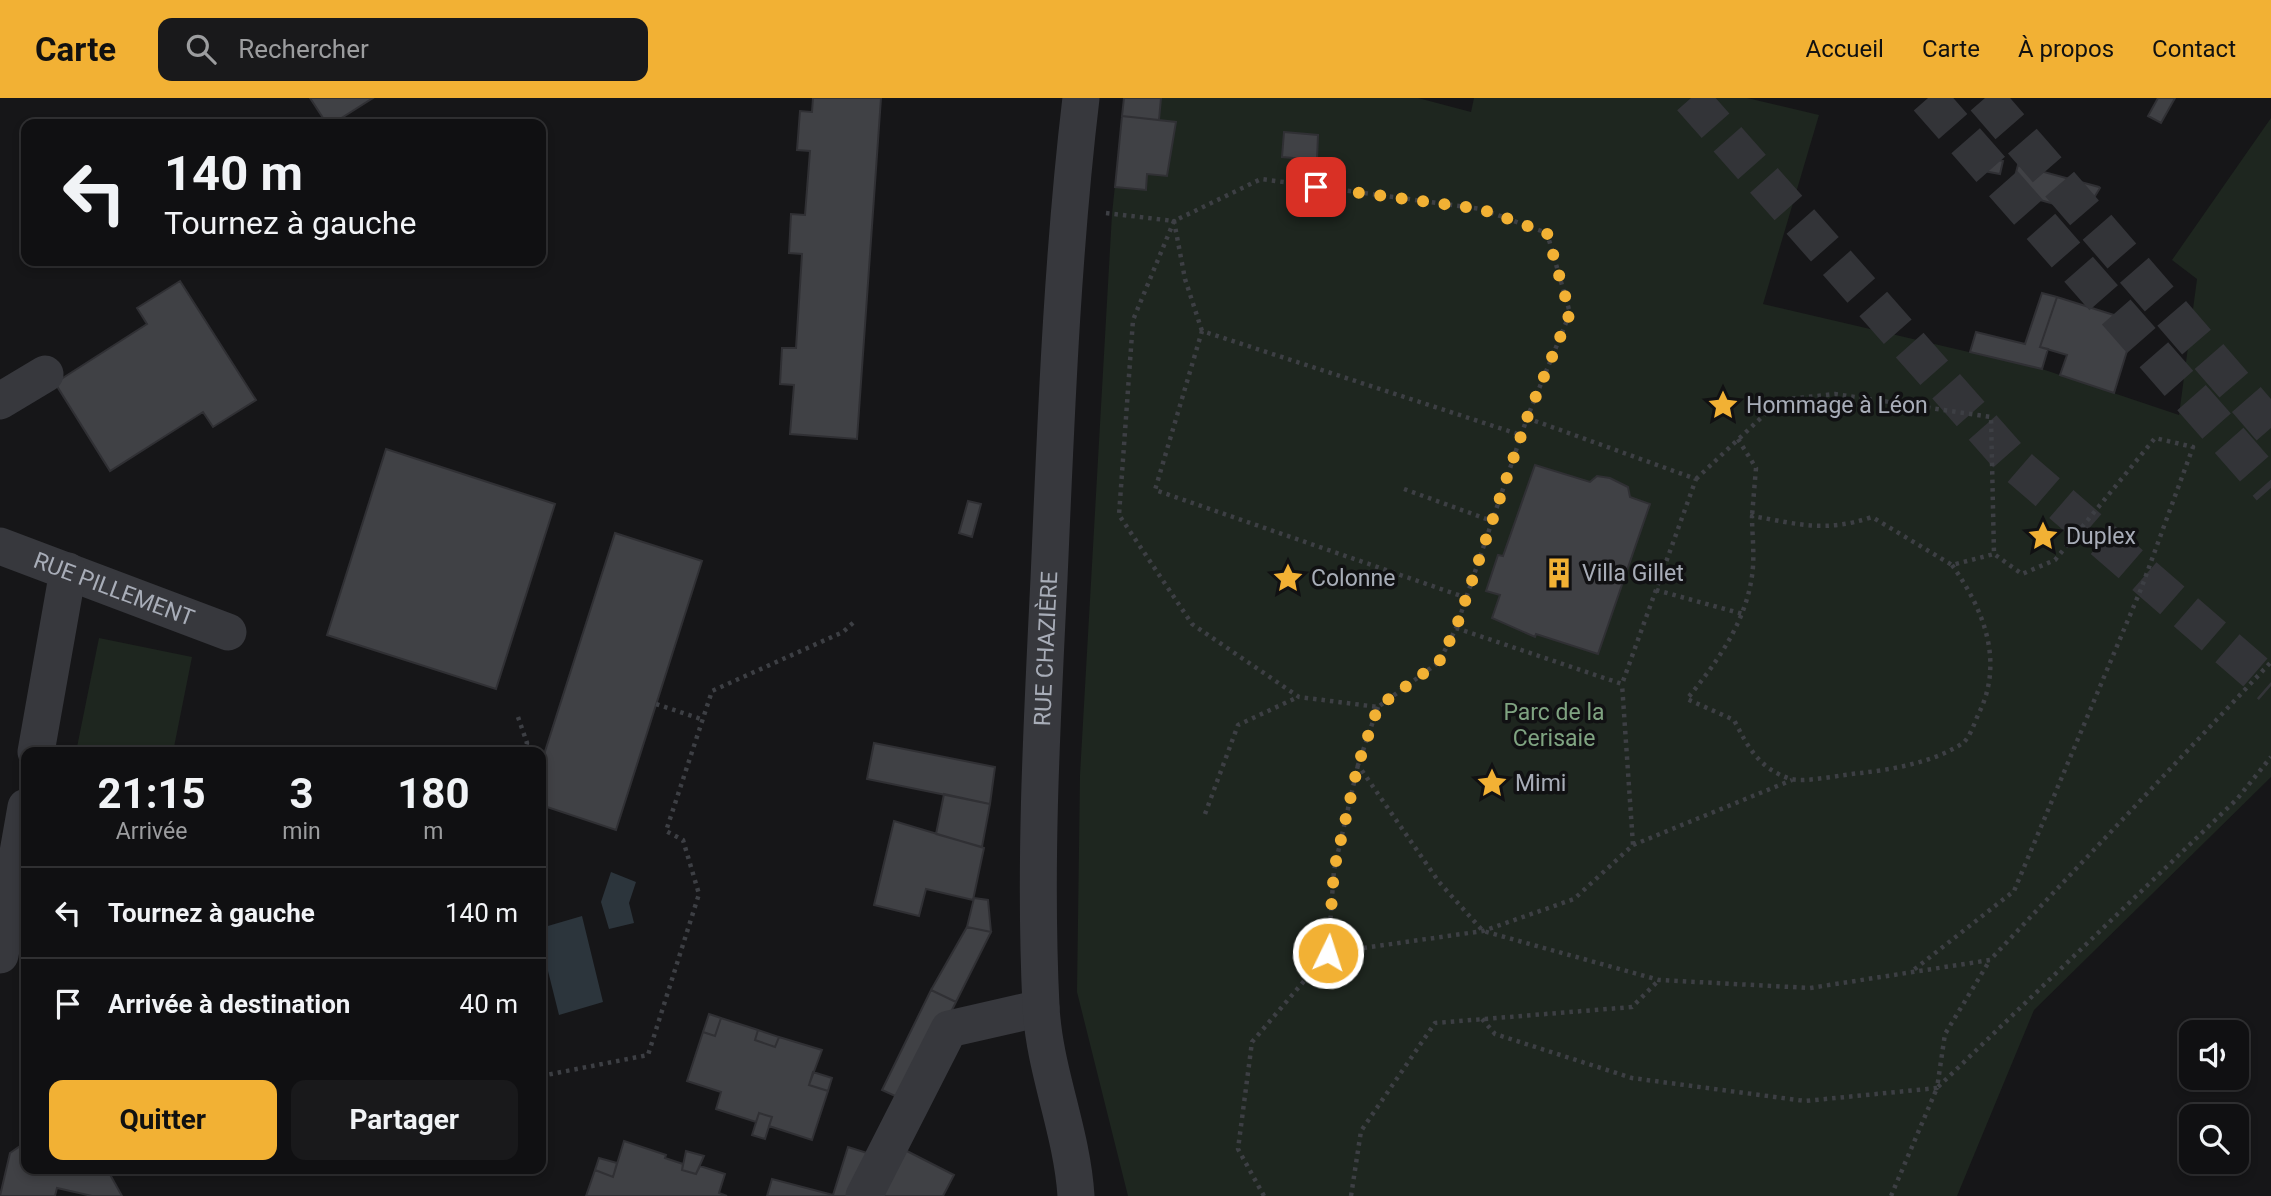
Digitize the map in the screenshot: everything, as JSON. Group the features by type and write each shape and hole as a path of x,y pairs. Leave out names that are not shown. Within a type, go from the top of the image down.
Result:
{"street":[{"name":"RUE CHAZIÈRE","path":"1076,1196 1074,1159 1052,1073 1041,1008 1040,760 1058,406 1081,98"},
{"path":"0,401 45,374"},
{"name":"RUE PILLEMENT","path":"0,546 228,632"},
{"path":"37,747 68,571"},
{"path":"0,955 21,835"},
{"path":"864,1196 949,1029 1041,1008"}],"path":[{"path":"1105,202 1104,213 1174,221 1261,179 1481,209 1547,233 1570,313 1527,418 1456,628 1439,662 1378,707 1358,765 1334,870 1328,953 1252,1042 1238,1149 1264,1196"},
{"path":"1174,221 1185,279 1202,331 1155,490 1466,598"},
{"path":"1174,221 1133,320 1119,514 1192,624 1299,697 1378,707"},
{"path":"1202,331 1521,435"},
{"path":"1633,845 1622,684 1696,479 1780,400 1835,394 1991,417 1994,554"},
{"path":"1527,418 1696,479"},
{"path":"1911,972 2014,891 2141,589 2193,447 2155,438 2054,560 2022,574 1994,554"},
{"path":"1738,439 1756,468 1752,516 1752,574 1743,614 1717,663 1687,699 1734,720 1752,757 1793,780"},
{"path":"1404,489 1492,521"},
{"path":"1328,953 1483,931 1574,899 1633,845 1793,780 1870,772 1935,758 1966,741 1984,704 1991,665 1987,631 1974,597 1952,565 1872,517 1844,526 1823,528 1752,516"},
{"path":"1952,565 1994,554"},
{"path":"1656,590 1743,614"},
{"path":"546,1075 648,1055 699,894 683,840 666,831 712,691 843,632 854,622"},
{"path":"1456,628 1622,684"},
{"path":"1891,1196 1937,1088 1945,1034 1990,960 2271,662"},
{"path":"1205,814 1238,725 1299,697"},
{"path":"656,704 702,719"},
{"path":"518,717 527,743 526,747"},
{"path":"1482,1019 1495,1034 1632,1078 1805,1101 1937,1088 2237,799 2271,757"},
{"path":"1358,765 1439,881 1483,931 1659,980 1810,988 1990,960"},
{"path":"1350,1196 1361,1131 1434,1023 1632,1007 1659,980"}],"green space":[{"name":"Parc de la Cerisaie","path":"1124,98 1418,98 1471,112 1474,98 1747,98 1819,115 1763,304 2042,369 2179,415 2197,279 2172,260 2271,118 2271,777 2034,1010 1957,1196 1128,1196 1077,992 1080,775 1112,214"},
{"path":"99,638 192,657 174,747 77,747"}],"shaded area":[{"path":"611,872 636,882 629,903 634,923 609,929 601,902"},
{"path":"582,916 603,1002 559,1015 546,963 546,927"}],"building":[{"path":"310,98 373,98 340,119 324,119"},
{"path":"813,98 881,98 857,439 790,434 794,385 780,384 782,348 796,348 802,254 789,253 791,214 805,215 810,151 797,150 800,111 812,112"},
{"path":"1124,98 1161,98 1159,120 1122,116"},
{"path":"2158,98 2175,98 2161,123 2148,116"},
{"path":"1122,116 1176,122 1167,176 1147,174 1146,190 1115,187"},
{"path":"1284,132 1318,135 1317,160 1282,157"},
{"path":"1981,156 2003,161 2000,174 1978,170"},
{"path":"2018,165 2100,188 2092,201 2080,199 2076,210 2040,200 2011,191"},
{"path":"180,281 256,400 213,427 203,412 110,471 55,383 147,324 137,308"},
{"path":"2042,293 2057,297 2040,347 2048,349 2042,369 1970,352 1976,332 2025,344"},
{"path":"2057,297 2136,322 2114,393 2060,375 2067,355 2040,347"},
{"path":"386,449 555,504 496,689 327,635"},
{"name":"Villa Gillet","path":"1535,465 1590,482 1597,476 1610,478 1628,487 1630,497 1650,504 1598,654 1536,634 1535,637 1492,618 1500,595 1486,591 1498,555 1503,556"},
{"path":"968,501 981,504 972,537 959,533"},
{"path":"615,533 702,561 616,830 546,807 546,748"},
{"path":"874,743 995,767 990,804 867,779"},
{"path":"944,794 990,804 982,847 936,834"},
{"path":"894,821 984,848 973,900 926,889 919,916 874,905"},
{"path":"974,898 988,900 991,932 967,927"},
{"path":"967,927 991,932 956,1002 931,990"},
{"path":"931,990 956,1002 906,1101 882,1090"},
{"path":"709,1014 721,1018 715,1036 703,1032"},
{"path":"721,1018 758,1030 755,1040 775,1047 779,1037 822,1050 809,1085 828,1091 812,1140 769,1126 772,1117 759,1113 756,1122 716,1109 721,1092 687,1081 703,1032 715,1036"},
{"path":"758,1030 779,1037 775,1047 755,1040"},
{"path":"813,1072 832,1078 828,1091 809,1085"},
{"path":"759,1113 772,1117 765,1139 752,1135"},
{"path":"624,1141 666,1155 665,1158 683,1164 682,1170 696,1174 700,1166 725,1174 719,1193 727,1196 586,1196 595,1170 613,1177"},
{"path":"21,1145 21,1174 110,1174 122,1196 92,1196 57,1188 55,1196 0,1196 10,1153"},
{"path":"848,1147 877,1156 857,1196 767,1196 772,1179 833,1195"},
{"path":"899,1147 954,1175 943,1196 874,1196"},
{"path":"686,1151 704,1156 696,1174 682,1170"},
{"path":"599,1158 617,1163 613,1177 595,1170"}],"tunnel":[{"path":"1691,98 2014,463 2271,686"},
{"path":"1928,98 2271,488"},
{"path":"1985,98 2271,428"}],"place":[{"name":"Hommage à Léon","path":"1723,405"},
{"name":"Duplex","path":"2043,536"},
{"name":"Villa Gillet","path":"1559,573"},
{"name":"Colonne","path":"1288,578"},
{"name":"Mimi","path":"1492,783"}],"route":[{"path":"1316,187 1481,209 1547,233 1570,313 1527,418 1456,628 1439,662 1378,707 1358,765 1334,870 1328,953"}]}
